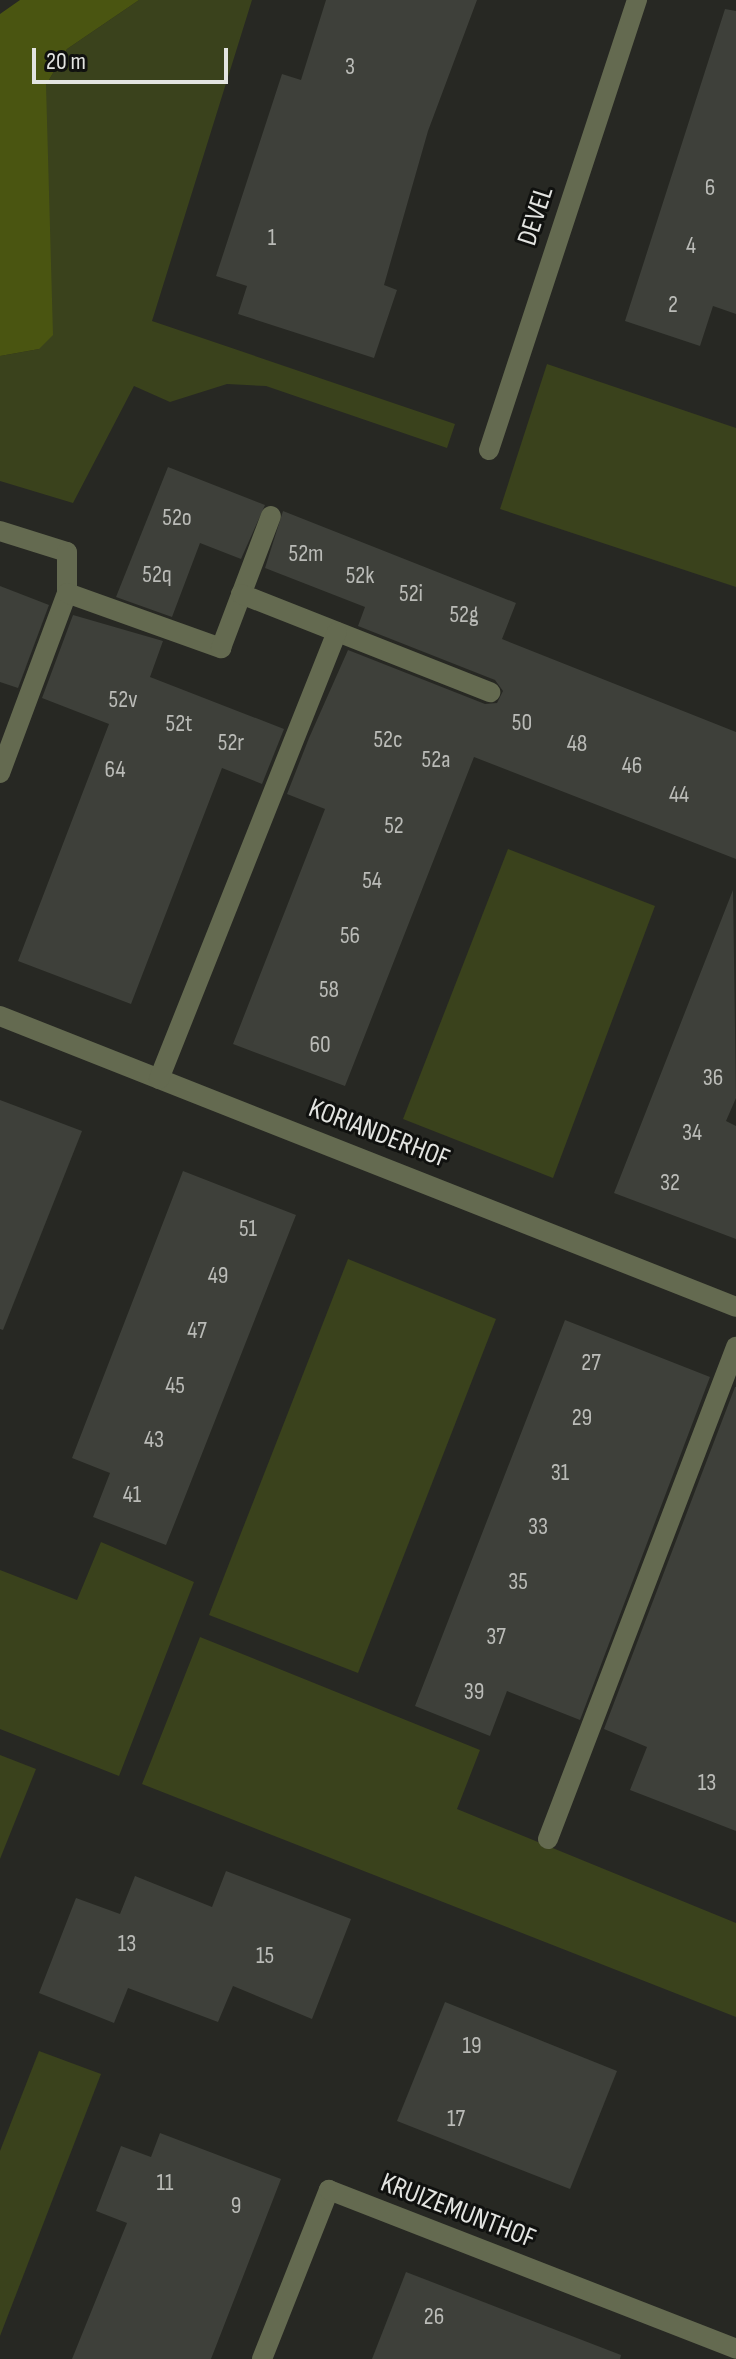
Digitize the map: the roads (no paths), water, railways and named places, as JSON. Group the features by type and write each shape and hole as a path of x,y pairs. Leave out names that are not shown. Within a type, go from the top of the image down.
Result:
{"street":[{"name":"DEVEL","path":"489,450 637,0"},
{"path":"67,593 221,648 271,516"},
{"path":"0,531 67,552 67,593 0,773"},
{"path":"241,594 490,692"},
{"path":"159,1079 337,632"},
{"name":"KORIANDERHOF","path":"0,1016 736,1307"},
{"path":"548,1839 736,1347"},
{"name":"KRUIZEMUNTHOF","path":"262,2359 329,2190 736,2349"}]}
